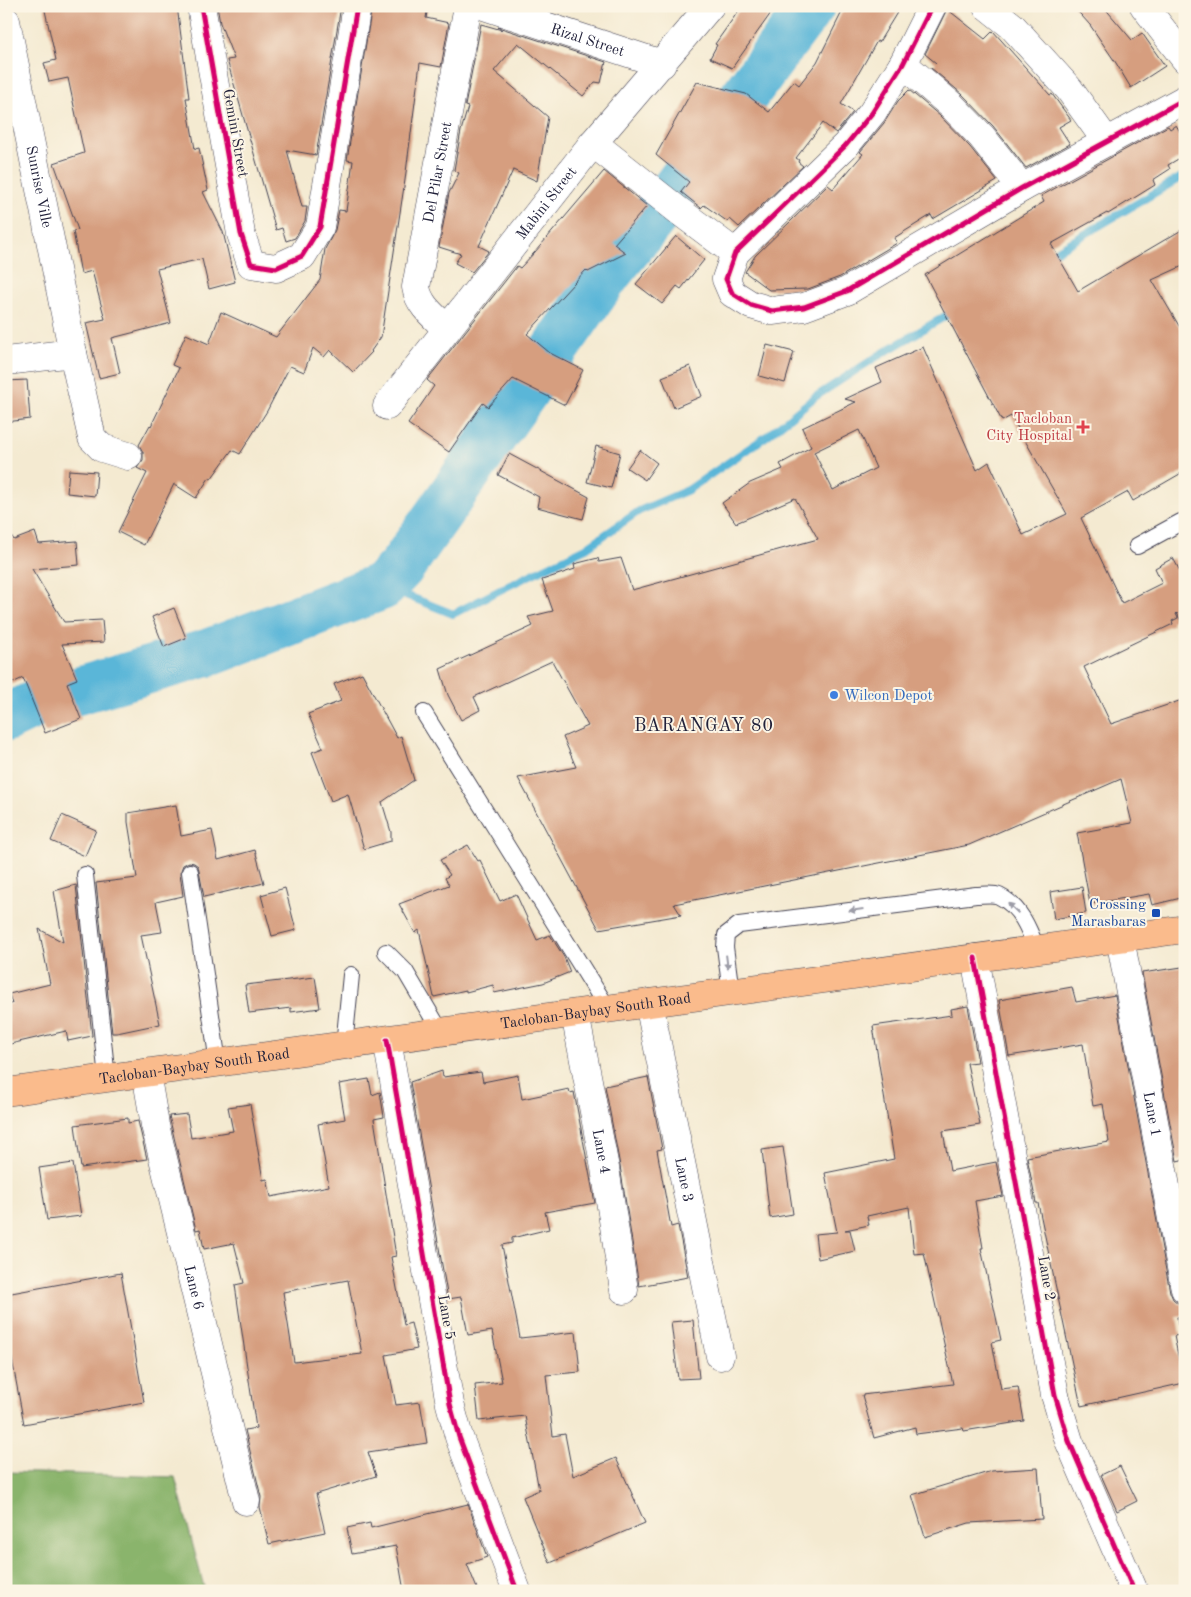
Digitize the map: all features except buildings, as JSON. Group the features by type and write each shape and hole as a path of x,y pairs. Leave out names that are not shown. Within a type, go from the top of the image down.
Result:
{"main road":[{"name":"Tacloban-Baybay South Road","path":"6,1092 1185,929"}],"street":[{"name":"Gemini Street","path":"201,6 242,234 251,264 276,268 302,256 320,227 357,6"},
{"name":"Del Pilar Street","path":"447,329 423,306 418,298 416,287 468,6"},
{"name":"Rizal Street","path":"484,6 662,64"},
{"name":"Mabini Street","path":"387,406 594,142 710,6"},
{"path":"932,6 903,64 872,113 846,145 735,253 726,279 732,294 751,304 772,310 804,307 846,291 1022,188 1185,99"},
{"path":"987,6 1012,26 1069,90 1107,142"},
{"path":"1144,6 1185,59"},
{"name":"Sunrise Ville","path":"6,21 92,438 102,448 128,456"},
{"path":"903,64 951,105 982,137 1022,188"},
{"path":"594,142 678,211 735,253"},
{"path":"6,361 73,353"},
{"name":"Lane 1","path":"1120,938 1182,1293"},
{"name":"Lane 2","path":"975,958 1055,1395 1069,1441 1134,1591"},
{"name":"Lane 3","path":"650,1003 720,1356"},
{"name":"Lane 4","path":"575,1014 605,1168 624,1290"},
{"name":"Lane 5","path":"387,1040 450,1404 459,1437 517,1591"},
{"name":"Lane 6","path":"146,1073 155,1125 246,1501"}],"lane":[{"path":"1137,546 1182,522 1185,523"},
{"path":"424,713 608,1009"},
{"path":"190,872 218,1063"},
{"path":"85,875 107,1078"},
{"path":"731,992 725,947 726,935 739,925 976,895 998,895 1027,923 1037,950"},
{"path":"386,952 405,970 441,1032"},
{"path":"344,1046 351,975"}],"green space":[{"path":"6,1472 175,1477 205,1591 6,1591"}],"waterway":[{"path":"674,190 811,6"},
{"path":"1048,256 1185,175"},
{"path":"6,718 40,702 210,652 383,586 401,567 609,272 660,209"},
{"path":"383,586 453,614 586,548 639,511 688,490 767,436 815,397 878,356 954,311"}],"cycle path":[{"path":"201,6 241,234 251,264 276,268 302,256 320,227 357,6"},
{"path":"932,6 903,64 872,113 846,145 735,253 726,279 732,293 751,305 772,311 804,307 847,291 1022,188 1185,99"},
{"path":"975,958 1055,1395 1069,1441 1134,1591"},
{"path":"387,1040 450,1404 459,1437 517,1591"}],"place":[{"name":"Tacloban City Hospital","path":"1083,427"},
{"name":"Wilcon Depot","path":"834,695"},
{"name":"Crossing Marasbaras","path":"1156,913"}],"district":[{"name":"BARANGAY 80","path":"704,725"}]}
